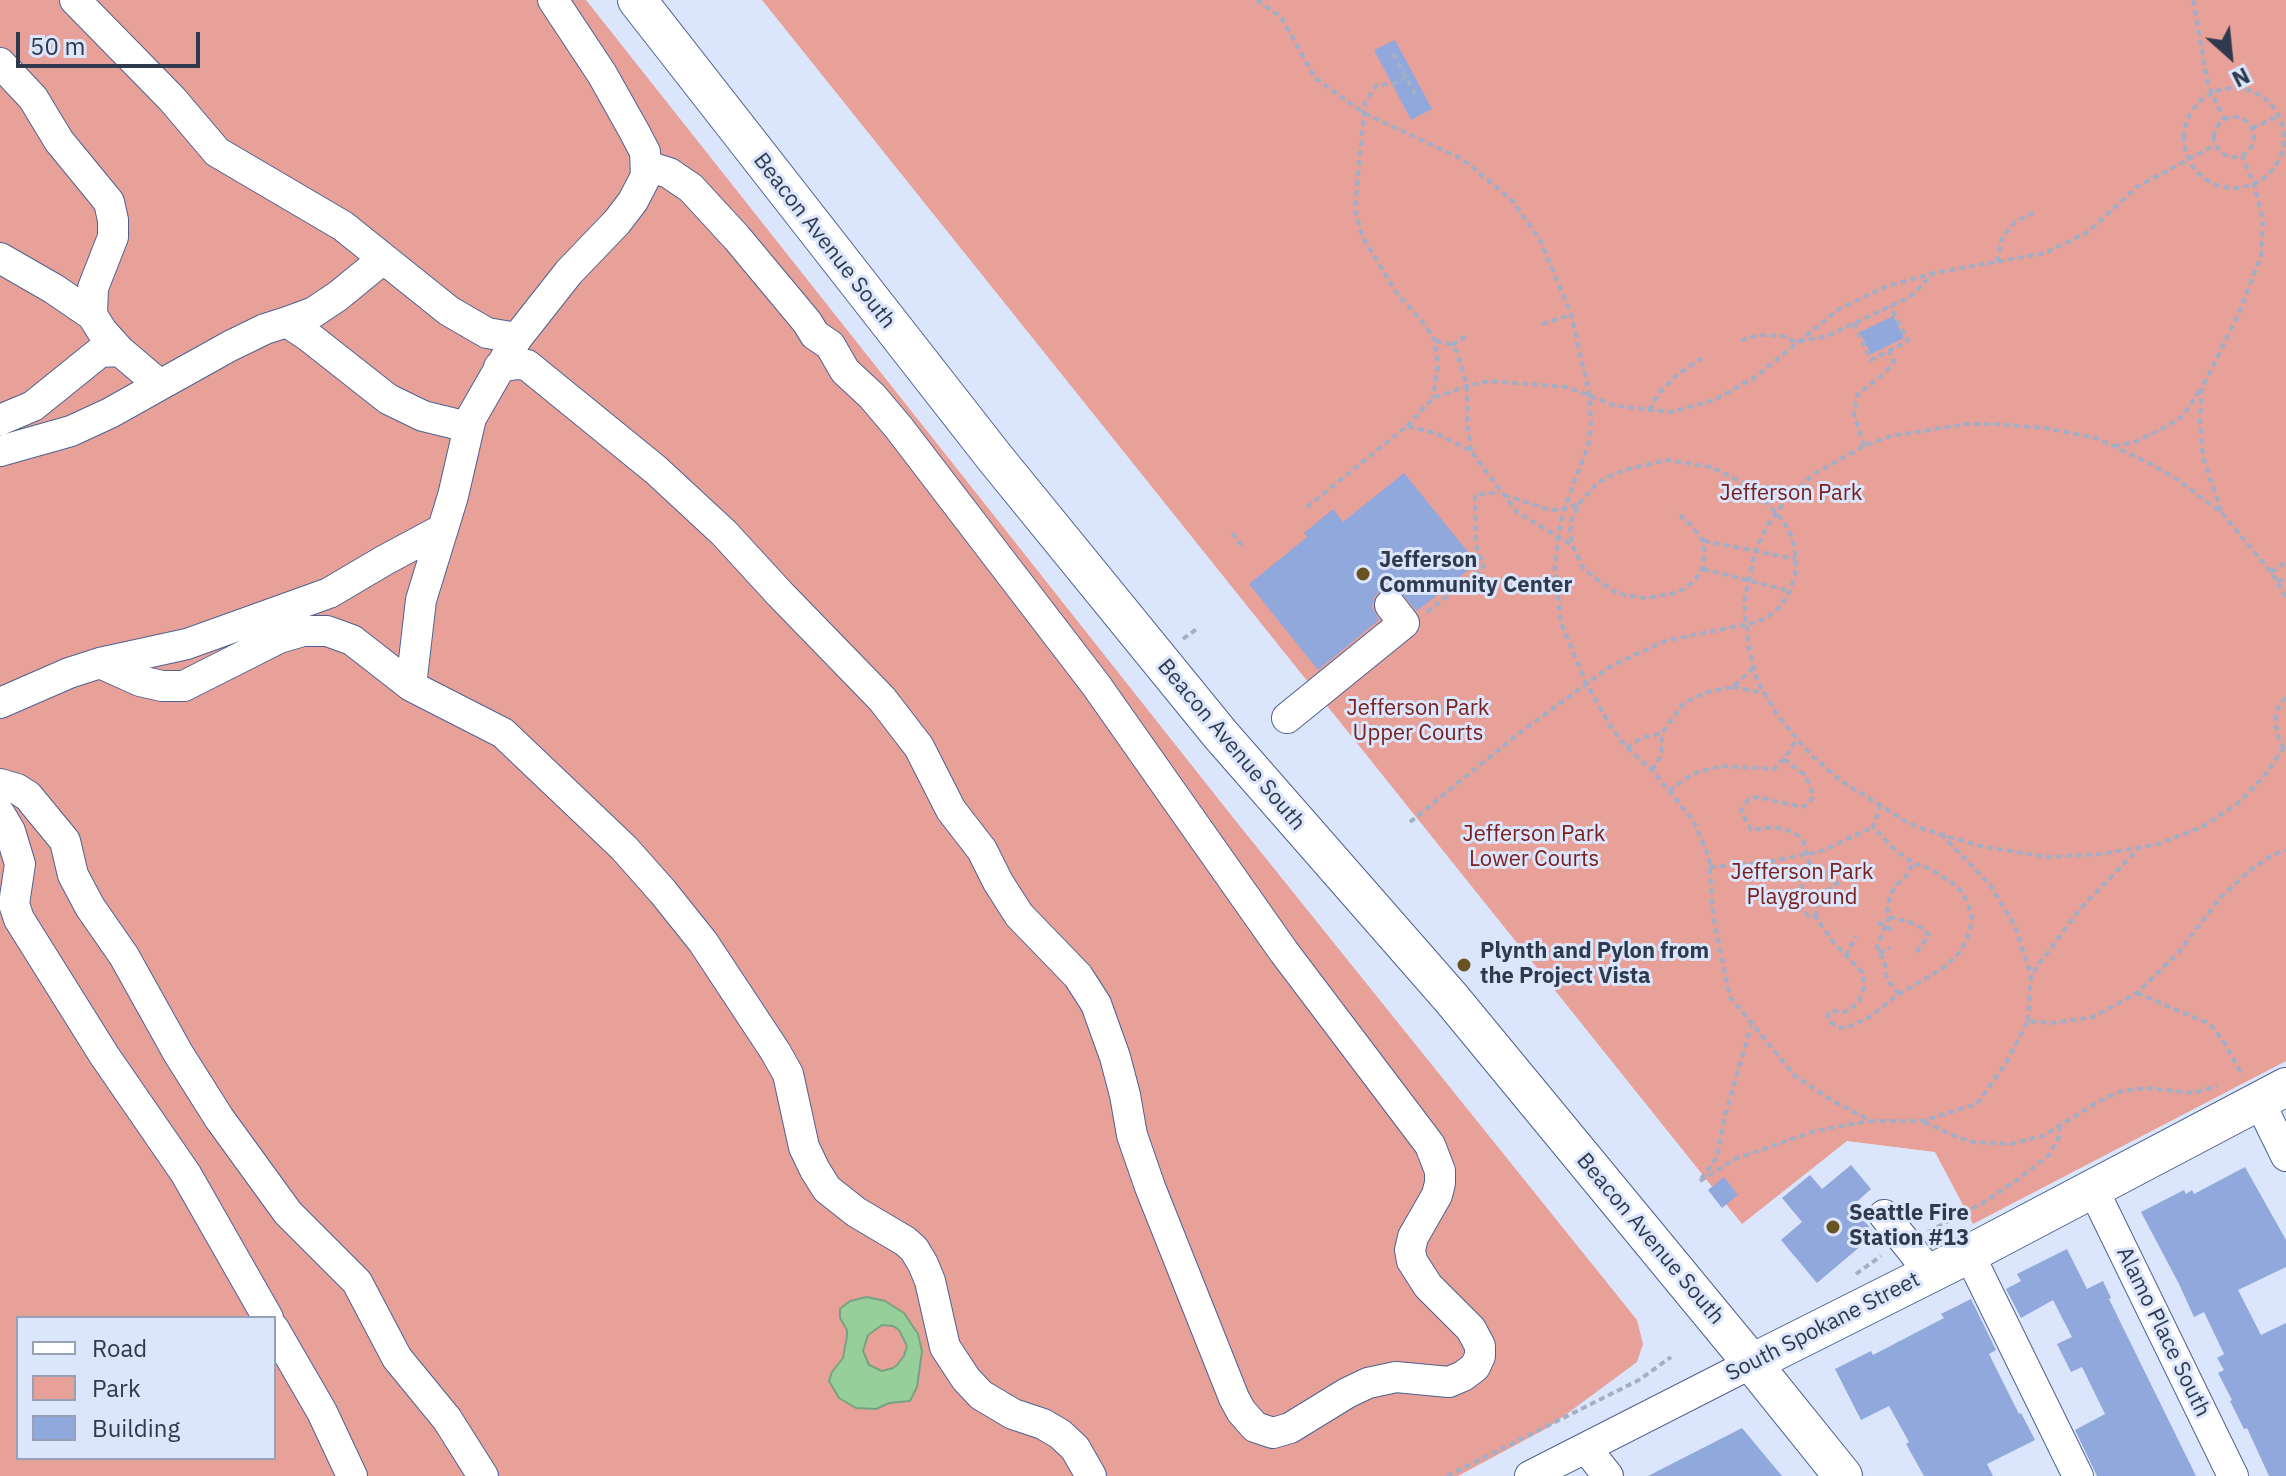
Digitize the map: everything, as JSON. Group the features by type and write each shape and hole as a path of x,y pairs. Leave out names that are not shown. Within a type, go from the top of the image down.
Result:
{"main road":[{"name":"Beacon Avenue South","path":"637,0 995,458 1220,734 1451,998 1752,1363 1838,1474"},
{"name":"South Spokane Street","path":"1752,1363 2093,1189 2254,1087"}],"street":[{"path":"75,0 172,99 217,152 343,226 449,311 487,333 517,338"},
{"path":"411,686 421,600 453,496 471,418 517,338 569,272 617,222 646,176 645,152 602,74 553,0"},
{"path":"0,63 33,98 59,141 109,202 113,237 93,288 92,315"},
{"path":"499,367 527,365 656,470 724,533 882,699 919,747 951,810 982,850 1019,915 1078,976 1096,1004 1115,1057 1132,1135 1150,1187 1234,1398 1255,1427 1273,1433 1290,1428 1368,1383 1396,1377 1449,1382 1475,1367 1480,1346 1471,1329 1428,1286 1412,1261 1410,1250 1413,1237 1437,1195 1440,1183 1440,1171 1430,1145 1284,952 1096,685 899,428 872,396 845,371 830,345 811,330 757,262 691,188 669,173 647,166"},
{"path":"0,258 92,315 120,351 160,385"},
{"path":"0,451 71,431 110,413 230,346 265,329 314,312 383,259"},
{"path":"287,322 388,399 423,416 468,427"},
{"path":"0,420 33,406 100,352 120,351"},
{"path":"2,703 69,673 187,644 329,593 441,530"},
{"path":"1287,718 1397,614"},
{"path":"100,663 140,681 162,686 184,686 279,638 303,631 327,631 352,640 411,686 503,733 624,848 703,942 788,1074 804,1147 827,1189 856,1212 905,1241 923,1264 930,1281 945,1347 953,1362 981,1395 1013,1414 1043,1424 1060,1434 1075,1448 1091,1476"},
{"path":"0,784 28,796 65,841 73,875 90,907 124,956 178,1053 219,1118 288,1213 357,1282 397,1358 447,1419 483,1476"},
{"path":"0,814 10,831 20,864 14,904 19,919 104,1055 186,1174 267,1316"},
{"path":"2254,1087 2286,1156"},
{"name":"Alamo Place South","path":"2093,1189 2233,1476"},
{"path":"1884,1215 1930,1273"},
{"path":"1969,1254 2078,1476"},
{"path":"276,1332 322,1412 352,1476"},
{"name":"South Spokane Street","path":"1530,1476 1752,1363"},
{"path":"1586,1448 1608,1476"}],"path":[{"path":"1257,0 1281,17 1315,78 1364,113 1462,159 1511,199 1540,240 1571,314 1590,397 1588,446 1564,509 1558,536 1555,569 1561,623 1586,683 1611,727 1693,820 1709,857 1713,915 1730,997 1795,1076 1871,1121"},
{"path":"2193,0 2208,84 2224,119"},
{"path":"1393,54 1418,99"},
{"path":"1406,77 1393,84 1377,85 1365,102 1355,209 1362,236 1396,292 1435,341 1438,367 1433,398"},
{"path":"2243,88 2258,93 2279,116 2284,129 2284,157 2254,184 2239,188 2223,187 2197,172 2188,159 2184,128 2199,101 2212,92 2243,88"},
{"path":"2252,128 2279,116"},
{"path":"2224,119 2243,119 2252,128 2251,147 2242,156 2228,157 2215,145 2215,129 2224,119"},
{"path":"1307,507 1407,426 1433,398 1489,381 1567,387 1613,405 1672,412 1714,400 1754,378 1839,309 1885,287 1934,273 2045,253 2088,232 2137,187 2215,145"},
{"path":"2114,446 2135,442 2183,416 2202,388 2239,313 2261,256 2263,221 2254,184 2242,156"},
{"path":"1997,262 2002,238 2015,222 2035,212"},
{"path":"1741,340 1760,335 1783,336 1796,342 1827,336 1910,297 1934,273"},
{"path":"1854,323 1871,360 1908,341 1890,306"},
{"path":"1542,324 1571,314"},
{"path":"1452,345 1468,335"},
{"path":"1435,341 1452,345 1457,352 1467,386 1471,451"},
{"path":"1864,446 1854,414 1857,395 1884,374 1894,361 1889,351"},
{"path":"1649,410 1660,392 1678,374 1702,358"},
{"path":"2202,388 2200,421 2203,457 2222,513"},
{"path":"2286,597 2271,572 2222,513 2178,480 2096,438 2045,428 1966,424 1891,436 1864,446 1814,474 1785,501 1755,551 1744,602 1753,668 1764,693 1778,716 1825,768 1905,821 1980,846 2047,857 2088,855 2158,844 2202,827 2237,804 2263,778 2285,748 2279,740 2275,721 2277,710 2286,696"},
{"path":"1407,426 1435,433 1471,451 1517,512 1572,545"},
{"path":"1410,822 1518,734 1611,666 1665,641 1746,625 1770,615 1782,605 1795,575 1792,537 1777,512 1752,487 1711,467 1667,460 1624,470 1598,482 1579,504 1572,519 1572,545 1584,569 1600,583 1624,595 1646,598 1675,593 1686,588 1702,569 1705,555 1703,541 1676,512"},
{"path":"1397,614 1418,619 1484,567 1476,545 1475,495 1501,493 1550,510 1579,504"},
{"path":"1232,533 1245,549"},
{"path":"1703,541 1796,559"},
{"path":"2271,572 2286,562"},
{"path":"1702,569 1790,591"},
{"path":"2277,581 2286,579"},
{"path":"1733,687 1753,668"},
{"path":"1652,770 1661,756 1662,733 1684,703 1707,692 1733,687 1764,693"},
{"path":"1627,748 1642,738 1662,733"},
{"path":"1669,791 1692,774 1721,766 1774,769 1797,739"},
{"path":"1784,759 1806,776 1813,795 1810,803 1802,807 1757,797 1748,800 1741,811 1751,830 1774,827 1793,832 1803,840 1810,866 1802,886 1801,909 1811,918 1816,917"},
{"path":"1710,867 1762,863 1822,851 1873,827 1880,807"},
{"path":"1839,882 1821,894 1817,901 1816,917 1833,942 1863,973 1864,987 1859,1001 1844,1012 1832,1011 1828,1014 1829,1021 1837,1027 1846,1028 1870,1017 1899,994 1945,967 1961,951 1970,931 1972,915 1958,887 1931,869 1913,863 1873,827"},
{"path":"1751,1025 1725,1116 1717,1157 1700,1181 1735,1159 1815,1131 1871,1121 1922,1121 1977,1104 2006,1063 2028,1021 2031,975 2015,926 1990,885 1941,834"},
{"path":"2031,975 2080,909 2139,848"},
{"path":"2028,1021 2052,1023 2093,1017 2137,993 2178,953 2219,899 2249,871 2286,850"},
{"path":"1899,994 1887,979 1884,960 1877,947 1889,917 1887,907 1894,887 1907,875 1913,863"},
{"path":"1889,917 1916,924 1929,935 1916,953"},
{"path":"1878,923 1886,925 1893,933"},
{"path":"1846,956 1856,936"},
{"path":"1879,952 1890,947"},
{"path":"1922,1121 1973,1142 2010,1144 2043,1136 2101,1100 2122,1091 2146,1088 2193,1093 2254,1087 2210,1024 2137,993"},
{"path":"1447,1476 1639,1380 1671,1357"}],"green space":[{"path":"0,0 586,0 1231,815 1637,1320 1643,1344 1637,1362 1549,1427 1458,1476 0,1476"},
{"name":"Jefferson Park","path":"762,0 2286,0 2286,1061 1973,1224 1935,1152 1847,1141 1742,1224"}],"shaded area":[{"path":"867,1297 885,1301 904,1313 918,1334 922,1351 917,1387 910,1401 889,1403 876,1409 856,1408 839,1398 829,1381 843,1358 847,1330 840,1318 840,1309 850,1301","holes":["882,1325 899,1330 907,1346 897,1365 882,1371 869,1365 863,1351 868,1335"]}],"building":[{"path":"1395,40 1432,109 1411,120 1374,50"},
{"path":"1893,316 1904,338 1871,354 1860,332"},
{"name":"Jefferson Community Center","path":"1404,473 1477,563 1417,611 1397,589 1388,587 1380,590 1372,607 1379,620 1318,670 1249,584 1307,537 1304,533 1333,509 1343,522"},
{"name":"Seattle Fire Station #13","path":"1851,1165 1871,1189 1852,1206 1875,1234 1817,1283 1781,1240 1802,1222 1782,1198 1810,1175 1822,1189"},
{"path":"2245,1167 2286,1240 2286,1267 2238,1290 2261,1335 2286,1323 2286,1476 2269,1476 2218,1373 2224,1370 2217,1358 2224,1354 2204,1312 2194,1317 2141,1212 2184,1190 2186,1194 2192,1190 2194,1194"},
{"path":"1724,1177 1738,1195 1722,1208 1708,1190"},
{"path":"2067,1249 2087,1289 2103,1281 2196,1476 2097,1476 2075,1430 2105,1414 2082,1367 2071,1372 2057,1344 2072,1337 2053,1300 2021,1318 2006,1289 2021,1281 2017,1274"},
{"path":"1971,1299 1996,1350 1989,1354 2035,1440 1987,1464 1993,1476 1924,1476 1889,1406 1861,1420 1835,1369 1871,1351 1873,1355 1944,1318 1941,1314"},
{"path":"1742,1428 1782,1476 1648,1476"}],"place":[{"name":"Jefferson Community Center","path":"1363,574"},
{"name":"Plynth and Pylon from the Project Vista","path":"1464,965"},
{"name":"Seattle Fire Station #13","path":"1833,1227"}],"park label":[{"name":"Jefferson Park Upper Courts","path":"1418,722"},
{"name":"Jefferson Park Lower Courts","path":"1534,848"},
{"name":"Jefferson Park Playground","path":"1802,886"}]}
